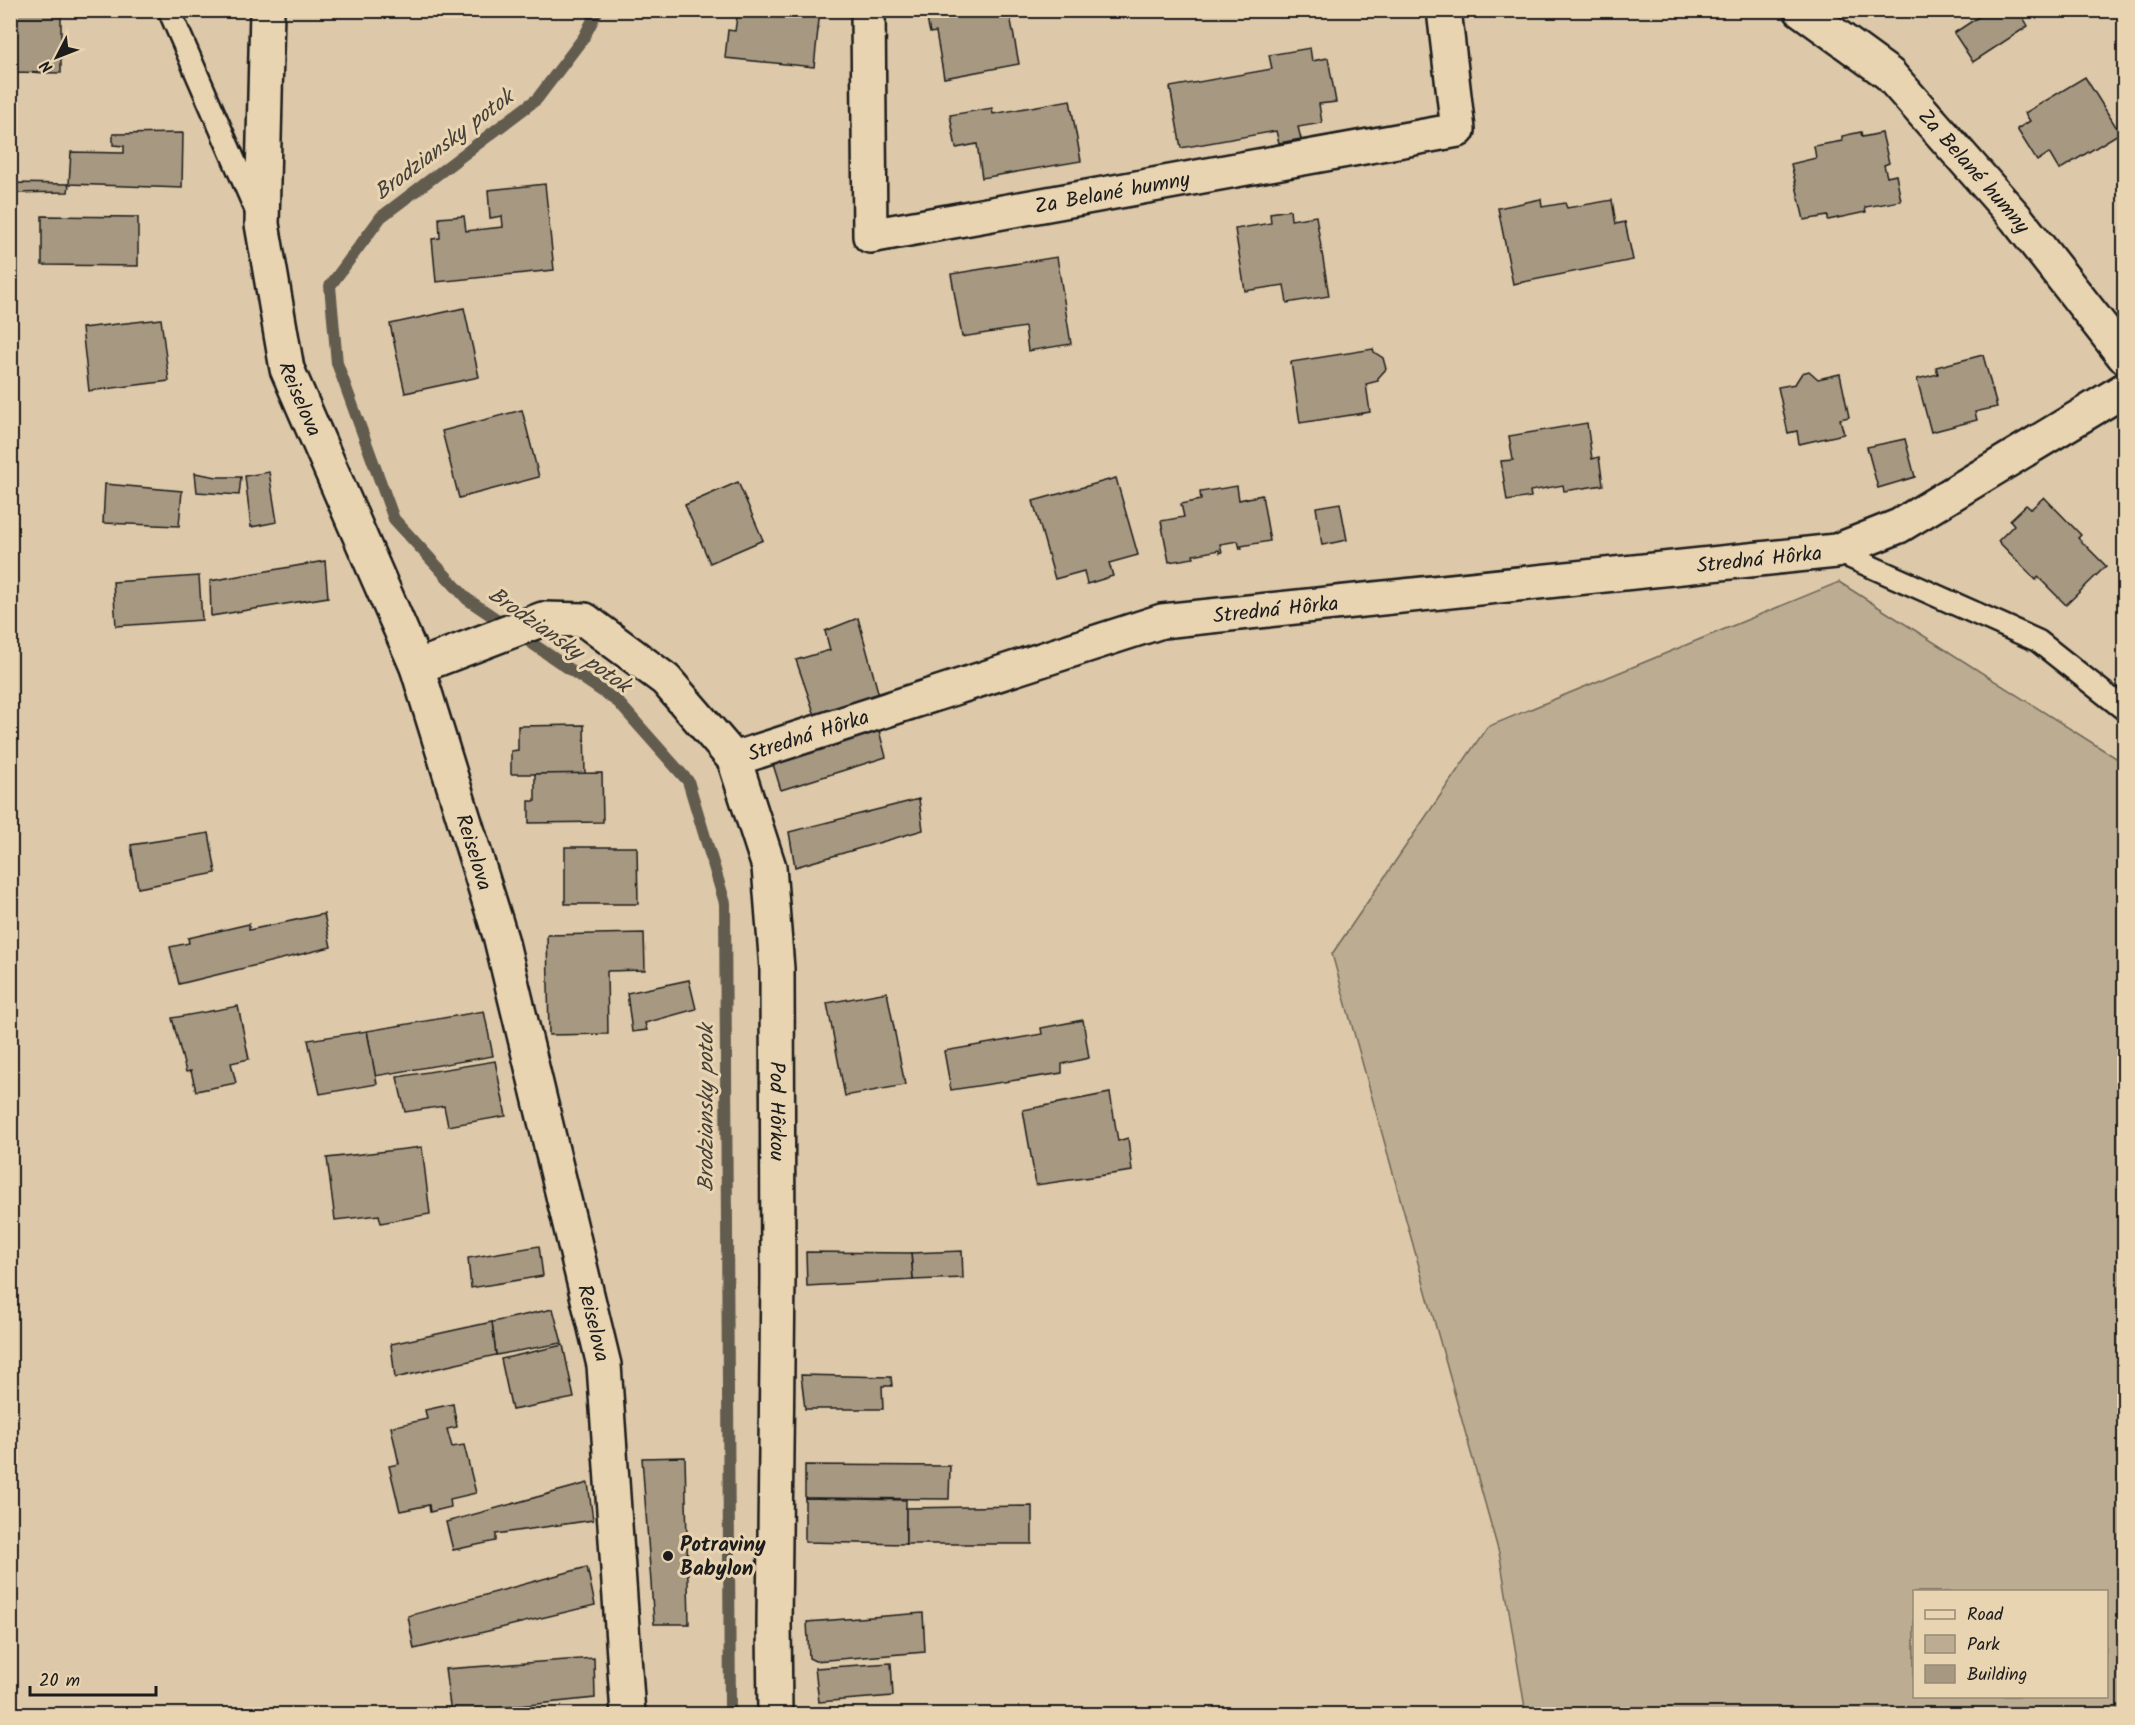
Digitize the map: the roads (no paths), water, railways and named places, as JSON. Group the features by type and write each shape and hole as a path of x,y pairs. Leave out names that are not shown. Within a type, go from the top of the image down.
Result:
{"street":[{"name":"Reiselova","path":"267,10 262,224 287,369 417,667 501,939 604,1365 628,1714"},
{"name":"Za Belané humny","path":"868,10 870,236 1458,130 1444,10"},
{"name":"Za Belané humny","path":"1801,10 1889,74 2016,218 2124,356"},
{"name":"Stredná Hôrka","path":"734,759 1162,621 1836,551 1899,526 2124,390"},
{"name":"Pod Hôrkou","path":"417,667 543,620 585,620 666,680 734,759 769,867 777,969 778,1276 775,1714"}],"lane":[{"path":"169,10 262,224"},
{"name":"Stredná Hôrka","path":"1836,551 2038,640 2124,709"}],"waterway":[{"name":"Brodziansky potok","path":"598,10 584,37 537,99 381,217 330,286 337,363 394,519 467,599 618,702 688,781 725,903 730,1714"}],"place":[{"name":"Potraviny Babylon","path":"668,1556"}]}
